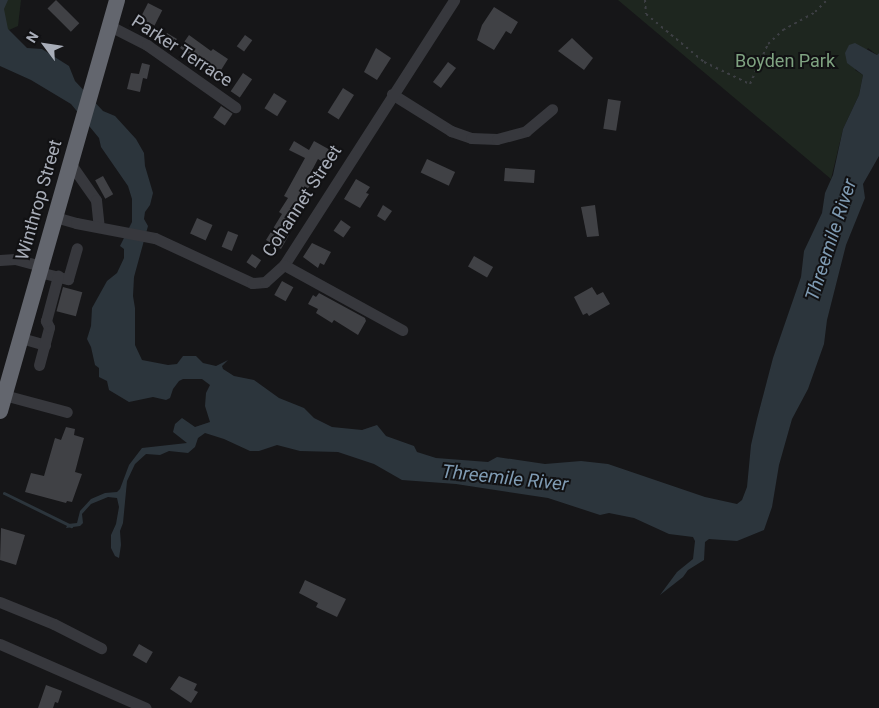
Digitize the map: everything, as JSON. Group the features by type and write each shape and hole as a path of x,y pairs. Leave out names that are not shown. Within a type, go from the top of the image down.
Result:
{"highway":[{"name":"Winthrop Street","path":"2,403 117,0"}],"street":[{"name":"Cohannet Street","path":"55,217 151,237 252,283 265,282 284,265 454,0"},
{"name":"Parker Terrace","path":"110,26 147,45 235,107"},
{"path":"392,94 451,131 471,138 497,139 526,131 552,109"},
{"path":"70,163 96,200 104,228"},
{"path":"0,260 15,259 68,279 77,248"},
{"path":"284,265 402,330"},
{"path":"39,365 49,327 46,321 58,276"},
{"path":"20,338 45,345"},
{"path":"2,403 67,412"},
{"path":"0,602 54,624 102,648"},
{"path":"0,644 146,708"}],"path":[{"path":"644,0 646,14 704,62 750,84 768,44 784,30 815,12 826,0"}],"green space":[{"path":"0,0 21,0 18,26 0,34"},
{"name":"Boyden Park","path":"618,0 879,0 879,53 877,55 868,48 855,70 863,75 859,95 843,129 831,179"}],"water":[{"name":"Threemile River","path":"0,0 8,0 4,9 8,29 27,48 42,49 69,66 75,81 103,111 115,116 136,139 144,153 145,166 153,193 150,205 145,212 144,219 148,226 134,277 133,296 135,308 135,345 142,360 168,365 177,364 183,356 196,356 203,363 216,366 228,360 222,366 223,369 234,376 254,380 279,398 304,408 314,418 332,427 362,430 377,425 386,436 414,446 417,452 436,458 488,462 497,457 545,464 581,461 608,464 705,497 737,504 742,500 747,487 751,445 757,419 773,358 801,277 804,251 822,213 825,193 833,175 843,129 859,95 863,75 847,63 845,53 849,45 855,43 877,55 879,53 879,156 863,184 865,198 846,245 827,320 824,344 808,389 792,419 779,465 772,507 764,530 737,541 709,539 705,542 704,560 688,570 683,577 660,595 677,572 693,559 695,541 693,537 669,534 634,518 609,513 600,515 548,498 456,484 402,480 374,464 338,452 300,451 277,445 259,451 250,451 205,433 198,438 195,447 188,453 169,451 160,455 146,454 135,464 127,481 123,523 120,531 121,545 119,558 115,556 111,548 111,535 116,524 119,507 117,498 108,497 91,504 82,514 83,523 80,526 66,528 68,524 77,523 80,511 91,499 105,493 117,492 120,489 129,465 142,448 187,443 173,432 175,424 182,418 195,427 210,422 205,406 206,393 210,385 202,379 183,379 173,389 170,398 166,400 153,397 129,402 109,390 107,381 99,377 99,368 95,365 87,339 91,326 92,308 107,281 117,273 124,258 124,249 120,246 132,222 132,199 128,186 101,147 99,138 71,104 31,80 0,66"}],"building":[{"path":"56,0 79,23 71,32 48,8"},
{"path":"148,3 162,10 155,25 140,18"},
{"path":"494,7 518,22 511,34 506,31 494,50 477,40 482,25"},
{"path":"167,33 177,39 171,48 162,43"},
{"path":"189,35 211,51 213,49 228,59 218,75 180,48"},
{"path":"245,35 252,40 244,52 237,46"},
{"path":"572,38 593,58 584,70 558,51"},
{"path":"376,48 391,58 377,80 364,72"},
{"path":"448,62 456,68 441,88 433,82"},
{"path":"142,63 150,65 147,79 143,78 140,92 127,89 131,73 139,74"},
{"path":"243,73 252,79 240,97 231,91"},
{"path":"343,88 354,95 339,119 328,113"},
{"path":"274,93 287,101 277,116 264,108"},
{"path":"608,99 621,101 616,131 603,129"},
{"path":"221,106 233,114 225,125 213,118"},
{"path":"294,141 309,150 314,141 332,151 324,163 318,159 309,176 314,179 281,230 289,235 281,249 266,240 282,214 279,212 288,198 284,196 305,158 289,150"},
{"path":"427,159 455,172 449,186 421,173"},
{"path":"505,168 535,170 534,183 504,181"},
{"path":"103,176 113,194 105,199 95,180"},
{"path":"356,179 370,187 366,193 369,194 360,208 344,199"},
{"path":"383,205 392,211 385,221 377,216"},
{"path":"595,205 599,236 587,237 581,207"},
{"path":"197,218 213,225 206,240 190,234"},
{"path":"341,220 351,227 343,238 334,231"},
{"path":"228,231 238,235 232,251 222,247"},
{"path":"312,243 331,252 324,265 320,263 318,268 303,257"},
{"path":"252,254 261,260 256,268 246,262"},
{"path":"474,256 493,267 487,277 468,266"},
{"path":"282,281 293,287 286,301 274,295"},
{"path":"63,287 82,292 76,316 57,311"},
{"path":"592,287 597,295 603,292 610,304 589,316 587,313 583,315 574,297"},
{"path":"319,293 365,318 366,321 358,335 334,320 332,323 316,313 318,309 308,304 313,295 316,297"},
{"path":"66,427 75,429 74,435 84,438 75,472 82,474 72,502 67,501 66,503 25,492 31,473 44,476 55,438 61,440"},
{"path":"1,528 25,535 16,565 0,560"},
{"path":"305,580 346,599 337,617 316,607 318,603 299,593"},
{"path":"139,644 153,652 146,663 132,655"},
{"path":"179,676 197,684 194,690 198,692 191,703 170,689"},
{"path":"46,685 62,691 58,703 55,702 53,708 38,708"}],"waterway":[{"path":"4,493 71,526"}]}
